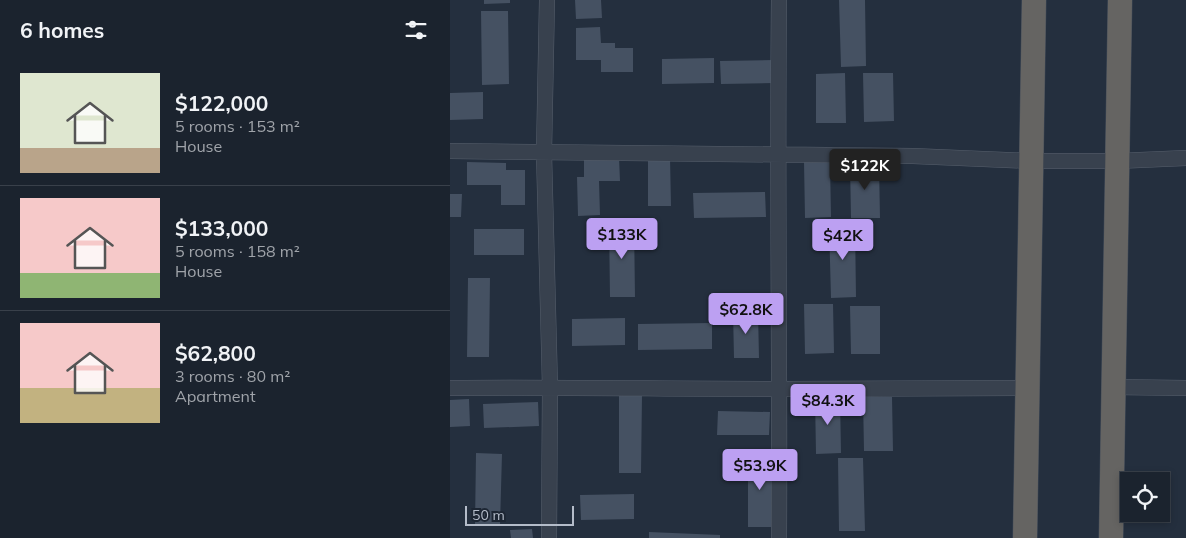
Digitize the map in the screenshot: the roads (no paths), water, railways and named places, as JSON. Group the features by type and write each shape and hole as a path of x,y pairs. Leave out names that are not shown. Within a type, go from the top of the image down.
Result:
{"highway":[{"path":"1025,538 1034,0"},
{"path":"1111,538 1112,387 1120,0"}],"street":[{"path":"547,0 544,153 550,387 549,538"},
{"path":"779,0 777,156 780,389 779,538"},
{"path":"450,151 913,156 1117,161 1186,158"},
{"path":"1112,387 1186,388"},
{"path":"450,388 1028,388"}]}
